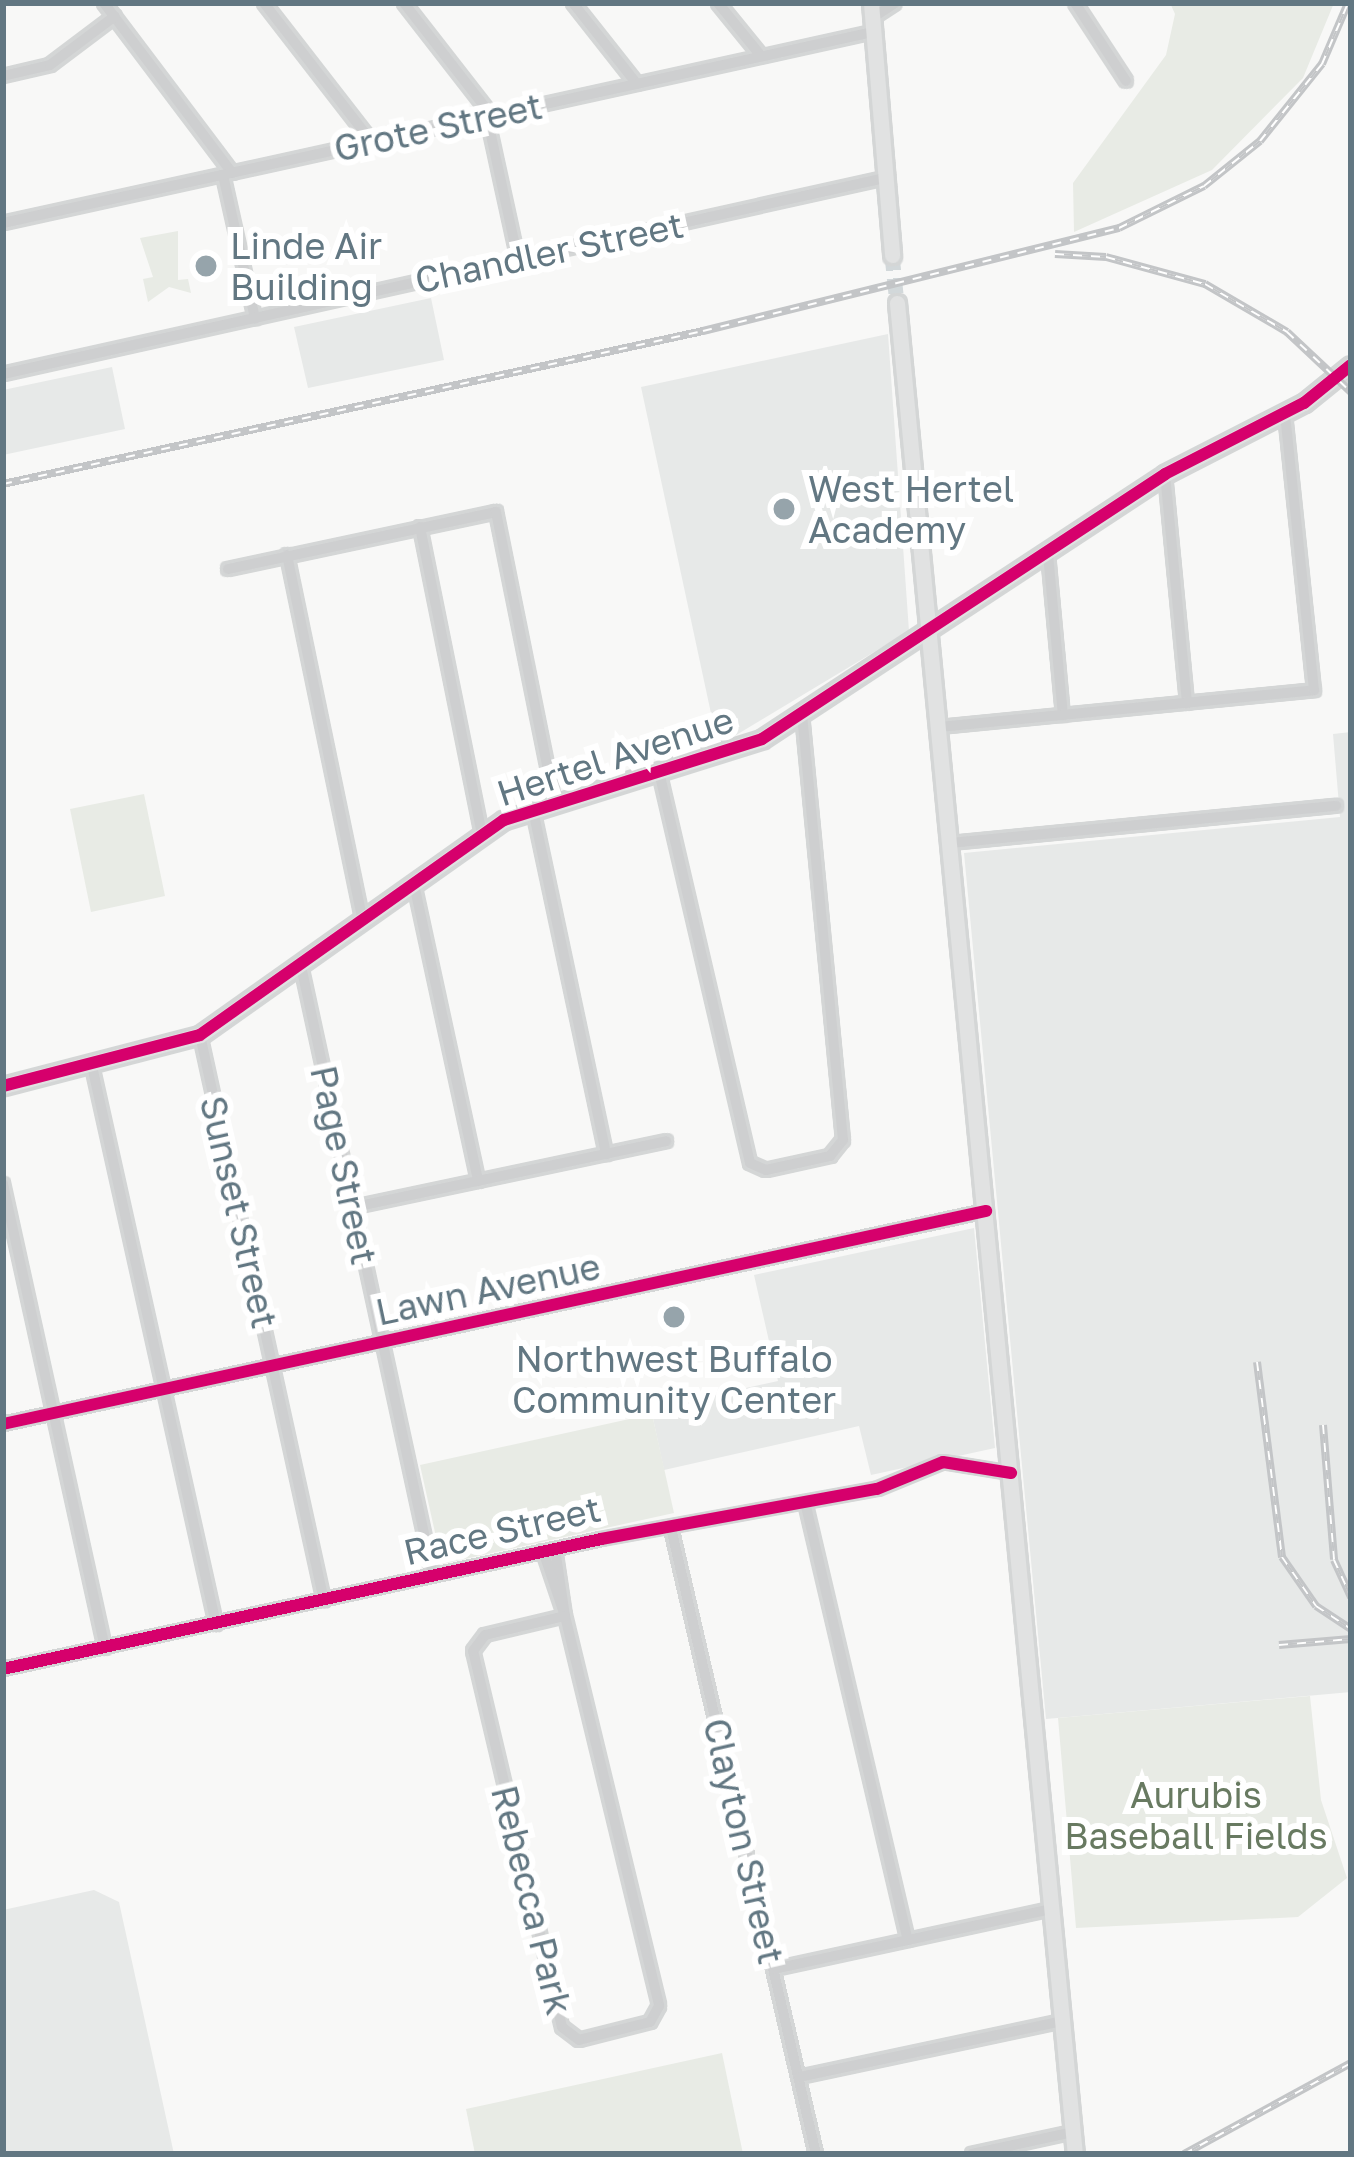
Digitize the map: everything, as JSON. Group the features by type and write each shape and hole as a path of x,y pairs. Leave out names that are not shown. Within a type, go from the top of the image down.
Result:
{"main road":[{"path":"872,18 892,255"},
{"path":"897,303 1075,2154"},
{"name":"Hertel Avenue","path":"3,1086 200,1035 482,834 533,810 727,755 802,715 1165,474 1285,413 1351,365"}],"street":[{"path":"104,3 228,174 255,318"},
{"path":"264,3 372,142"},
{"path":"404,3 489,116 518,260"},
{"path":"573,3 637,84"},
{"path":"718,3 760,56"},
{"path":"872,18 895,3"},
{"path":"1076,3 1126,81"},
{"path":"3,76 50,65 115,16"},
{"name":"Grote Street","path":"3,223 760,56 872,18"},
{"name":"Chandler Street","path":"3,374 885,178"},
{"path":"939,727 1314,690 1285,413"},
{"path":"1165,474 1187,703"},
{"path":"228,569 496,512 555,804"},
{"path":"421,527 482,834"},
{"path":"1048,554 1063,715"},
{"path":"287,555 363,921"},
{"path":"660,776 753,1166 766,1170 838,1150 837,1077 802,715"},
{"path":"950,843 1336,806"},
{"path":"533,810 606,1154"},
{"path":"414,884 478,1181"},
{"name":"Page Street","path":"301,966 433,1575"},
{"name":"Sunset Street","path":"200,1035 324,1600"},
{"path":"92,1066 216,1624"},
{"path":"354,1207 666,1141"},
{"path":"3,1184 105,1648"},
{"name":"Lawn Avenue","path":"3,1424 986,1211"},
{"name":"Race Street","path":"3,1670 549,1550 877,1490 943,1462 1011,1473"},
{"path":"805,1502 908,1940"},
{"name":"Clayton Street","path":"671,1528 816,2154"},
{"name":"Rebecca Park","path":"549,1550 565,1616 659,2006 650,2022 579,2040 562,2026 473,1651 485,1634 565,1616"},
{"path":"774,1969 1052,1909"},
{"path":"799,2078 1063,2021"},
{"path":"972,2154 1073,2132"}],"shaded area":[{"path":"431,298 444,360 308,388 294,327"},
{"name":"West Hertel Academy","path":"888,334 909,631 718,746 641,387"},
{"path":"112,367 125,429 3,455 3,390"},
{"path":"1351,732 1351,1692 1046,1719 964,853 1340,817 1333,734"},
{"path":"974,1228 995,1448 871,1475 859,1426 664,1470 651,1409 778,1381 754,1275"},
{"path":"94,1890 119,1902 174,2154 3,2154 3,1910"}],"green space":[{"path":"1170,3 1334,3 1303,78 1212,170 1074,232 1073,183 1166,55 1175,14"},
{"path":"178,231 178,280 188,279 191,293 169,287 148,302 143,279 153,277 140,238"},
{"path":"144,794 165,896 91,912 70,809"},
{"path":"652,1414 674,1513 442,1564 420,1465"},
{"name":"Aurubis Baseball Fields","path":"1310,1696 1321,1800 1347,1878 1298,1917 1076,1928 1058,1718"},
{"path":"722,2053 743,2154 475,2154 466,2109"}],"tunnel":[{"path":"892,255 897,303"}],"railway":[{"path":"3,484 703,331 1119,228 1204,186 1260,141 1322,64 1348,3"},
{"path":"1055,254 1106,257 1205,284 1287,332 1351,392"},
{"path":"1257,1362 1282,1557 1316,1606 1351,1629"},
{"path":"1323,1425 1334,1560 1351,1597"},
{"path":"1279,1645 1351,1639"},
{"path":"1184,2154 1351,2063"}],"cycle path":[{"path":"3,1086 200,1035 504,820 762,739 1165,474 1304,403 1351,365"},
{"path":"3,1424 986,1211"},
{"path":"3,1669 601,1539 877,1489 943,1462 1011,1473"}],"place":[{"name":"Linde Air Building","path":"206,266"},
{"name":"West Hertel Academy","path":"784,509"},
{"name":"Northwest Buffalo Community Center","path":"674,1317"}]}
